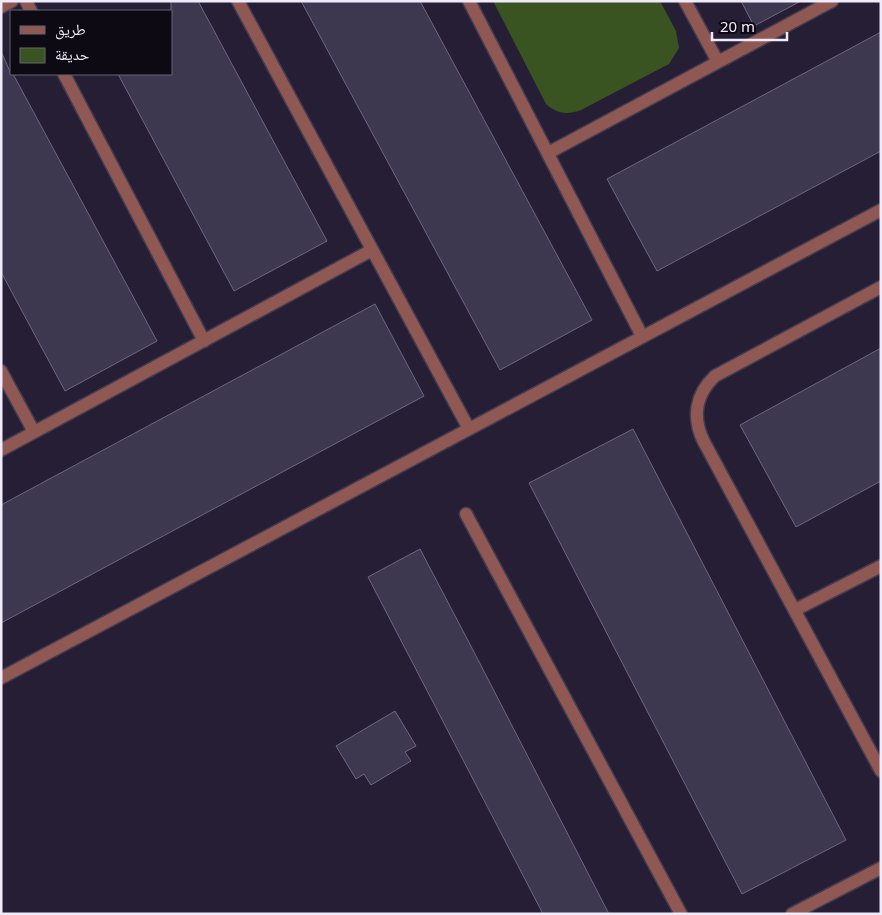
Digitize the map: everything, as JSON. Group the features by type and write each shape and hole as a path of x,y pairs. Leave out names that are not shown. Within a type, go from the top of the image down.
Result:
{"street":[{"path":"1,7 12,1"},
{"path":"238,1 469,429"},
{"path":"469,1 642,336"},
{"path":"685,1 718,62"},
{"path":"548,153 832,1"},
{"path":"65,75 204,341"},
{"path":"1,678 881,210"},
{"path":"1,450 372,250"},
{"path":"881,287 715,376 706,384 696,407 699,431 881,771"},
{"path":"1,371 34,432"},
{"path":"466,514 681,914"},
{"path":"795,610 881,566"},
{"path":"792,914 881,868"}],"green space":[{"path":"493,1 660,1 676,31 679,48 669,64 581,110 571,113 558,112 546,104"}],"building":[{"path":"171,1 198,1 327,241 234,291 119,75 172,75"},
{"path":"301,1 420,1 592,320 500,370"},
{"path":"741,1 801,1 754,26"},
{"path":"881,32 881,151 657,271 607,179"},
{"path":"1,51 10,75 14,75 157,341 65,391 1,272"},
{"path":"375,304 424,396 1,623 1,505"},
{"path":"881,348 881,481 796,527 740,425"},
{"path":"633,429 846,840 742,894 529,483"},
{"path":"420,549 609,914 543,914 368,577"},
{"path":"395,711 416,746 405,752 411,761 371,785 364,774 356,779 336,746"}]}
